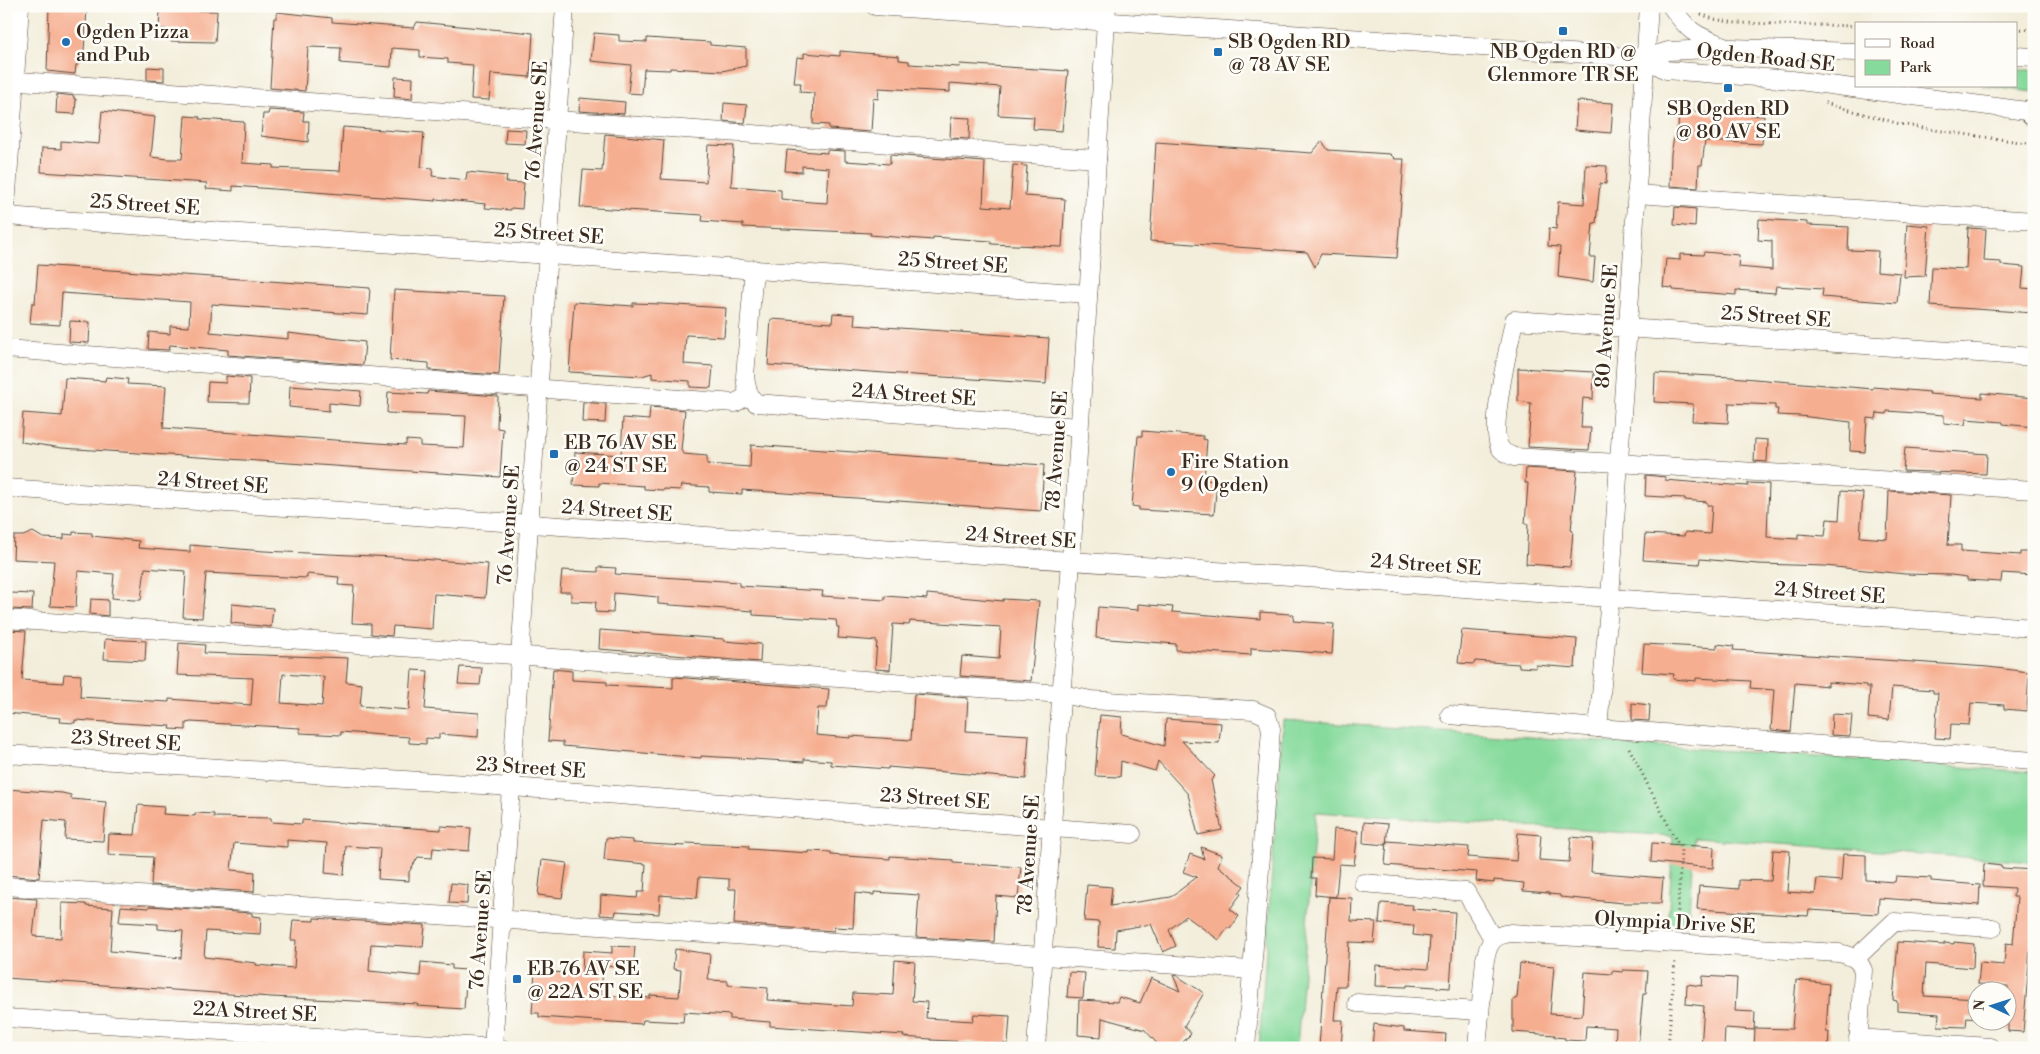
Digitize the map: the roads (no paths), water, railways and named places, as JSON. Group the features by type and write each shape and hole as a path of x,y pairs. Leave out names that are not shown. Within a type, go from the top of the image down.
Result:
{"street":[{"path":"6,207 11,81 20,6"},
{"name":"76 Avenue SE","path":"493,1047 565,6"},
{"name":"Ogden Road SE","path":"876,6 1106,14 1645,58 1668,51 1732,48 1855,52"},
{"name":"80 Avenue SE","path":"1598,728 1610,598 1626,327 1649,6"},
{"path":"1671,6 1689,30 1702,38 1732,48"},
{"name":"78 Avenue SE","path":"1036,1048 1062,694 1106,14"},
{"path":"2018,56 2034,57"},
{"name":"Ogden Road SE","path":"1645,58 1666,70 1792,80 2034,112"},
{"path":"11,81 1097,159"},
{"path":"1636,194 2034,221"},
{"name":"25 Street SE","path":"6,216 1088,294"},
{"path":"6,349 735,403 749,395 745,376 754,269"},
{"name":"25 Street SE","path":"1618,462 1514,458 1502,450 1496,440 1498,416 1503,371 1514,320 2034,356"},
{"name":"24A Street SE","path":"749,395 756,403 762,405 1079,426"},
{"path":"1618,462 2034,490"},
{"name":"24 Street SE","path":"6,488 2034,628"},
{"path":"6,619 1062,694 1091,700 1253,710 1267,716 1271,729 1246,1048"},
{"path":"1450,715 2034,761"},
{"name":"23 Street SE","path":"6,754 512,787 1132,834"},
{"path":"1363,883 1466,892 1493,939 1488,947 1485,959 1477,1048"},
{"path":"6,886 1252,970"},
{"path":"1990,1046 1858,1043 1863,970 1856,958 1894,922 1993,928"},
{"name":"Olympia Drive SE","path":"1493,939 1499,935 1511,933 1839,953 1856,958"},
{"path":"1358,1003 1479,1011"},
{"name":"22A Street SE","path":"6,1018 501,1048"}],"place":[{"name":"NB Ogden RD @ Glenmore TR SE","path":"1563,31"},
{"name":"Ogden Pizza and Pub","path":"66,42"},
{"name":"SB Ogden RD @ 78 AV SE","path":"1218,52"},
{"name":"SB Ogden RD @ 80 AV SE","path":"1728,88"},
{"name":"EB 76 AV SE @ 24 ST SE","path":"554,454"},
{"name":"Fire Station 9 (Ogden)","path":"1171,472"},
{"name":"EB 76 AV SE @ 22A ST SE","path":"517,979"}]}
